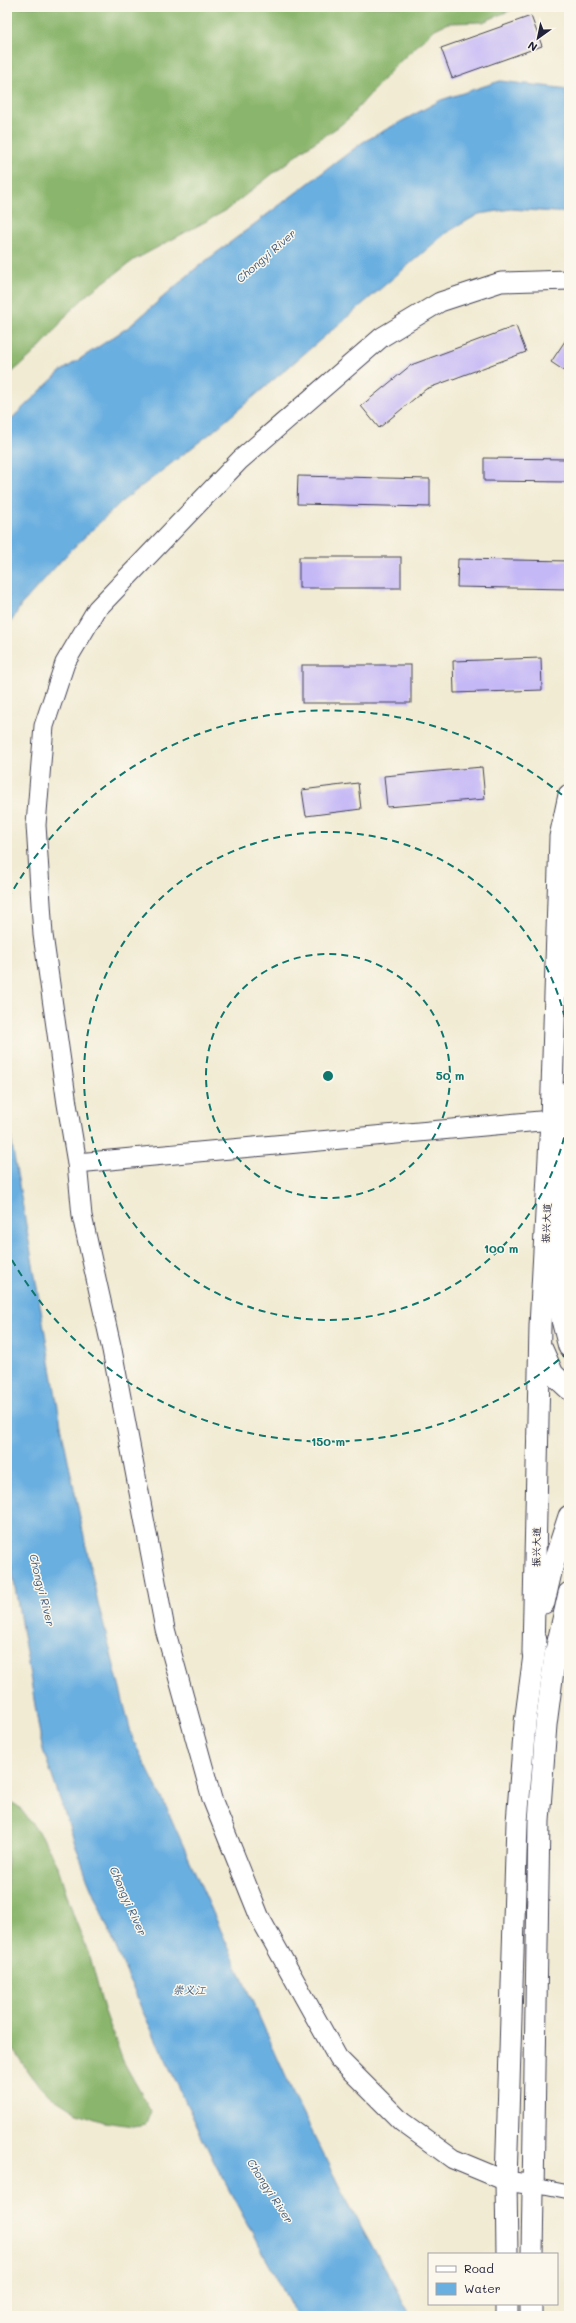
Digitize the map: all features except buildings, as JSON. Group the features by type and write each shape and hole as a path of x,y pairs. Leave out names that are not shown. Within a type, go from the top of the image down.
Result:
{"main road":[{"path":"534,2185 506,2181 453,2159 402,2122 338,2058 260,1918 212,1799 165,1629 112,1350 82,1216 77,1164 67,1104 44,935 36,825 44,726 65,663 97,608 240,460 382,336 440,302 501,282 569,280"},
{"name":"振兴大道","path":"569,795 560,837 561,1316 562,1328 569,1347"},
{"name":"振兴大道","path":"533,1653 540,1326 560,1120 569,1092"},
{"path":"77,1164 560,1120"},
{"path":"540,1326 541,1345 547,1363 553,1374 569,1389"},
{"path":"507,2253 506,2181 517,1822 533,1653 552,1568 569,1516"},
{"path":"532,2253 539,1821 546,1725 555,1655 569,1594"},
{"path":"507,2305 508,2316"},
{"path":"531,2305 531,2316"}],"street":[{"path":"534,2185 569,2192"}],"green space":[{"path":"7,7 518,7 483,22 448,23 435,29 395,66 349,118 338,127 303,150 225,211 134,260 89,293 68,313 51,335 33,354 7,377"},
{"path":"7,1799 19,1807 43,1838 57,1864 74,1917 90,1957 104,2009 123,2061 151,2111 146,2124 133,2126 104,2122 75,2112 50,2096 40,2087 7,2042"}],"water":[{"name":"Chongyi River","path":"500,81 569,89 569,213 511,209 479,214 446,233 211,433 121,502 69,552 21,605 7,629 7,423 60,372 130,326 195,269 363,142 441,100"},
{"name":"崇义江","path":"7,1116 63,1436 98,1603 133,1740 163,1800 294,2095 341,2190 411,2316 297,2316 215,2164 142,2010 87,1878 42,1747 7,1540"}]}
